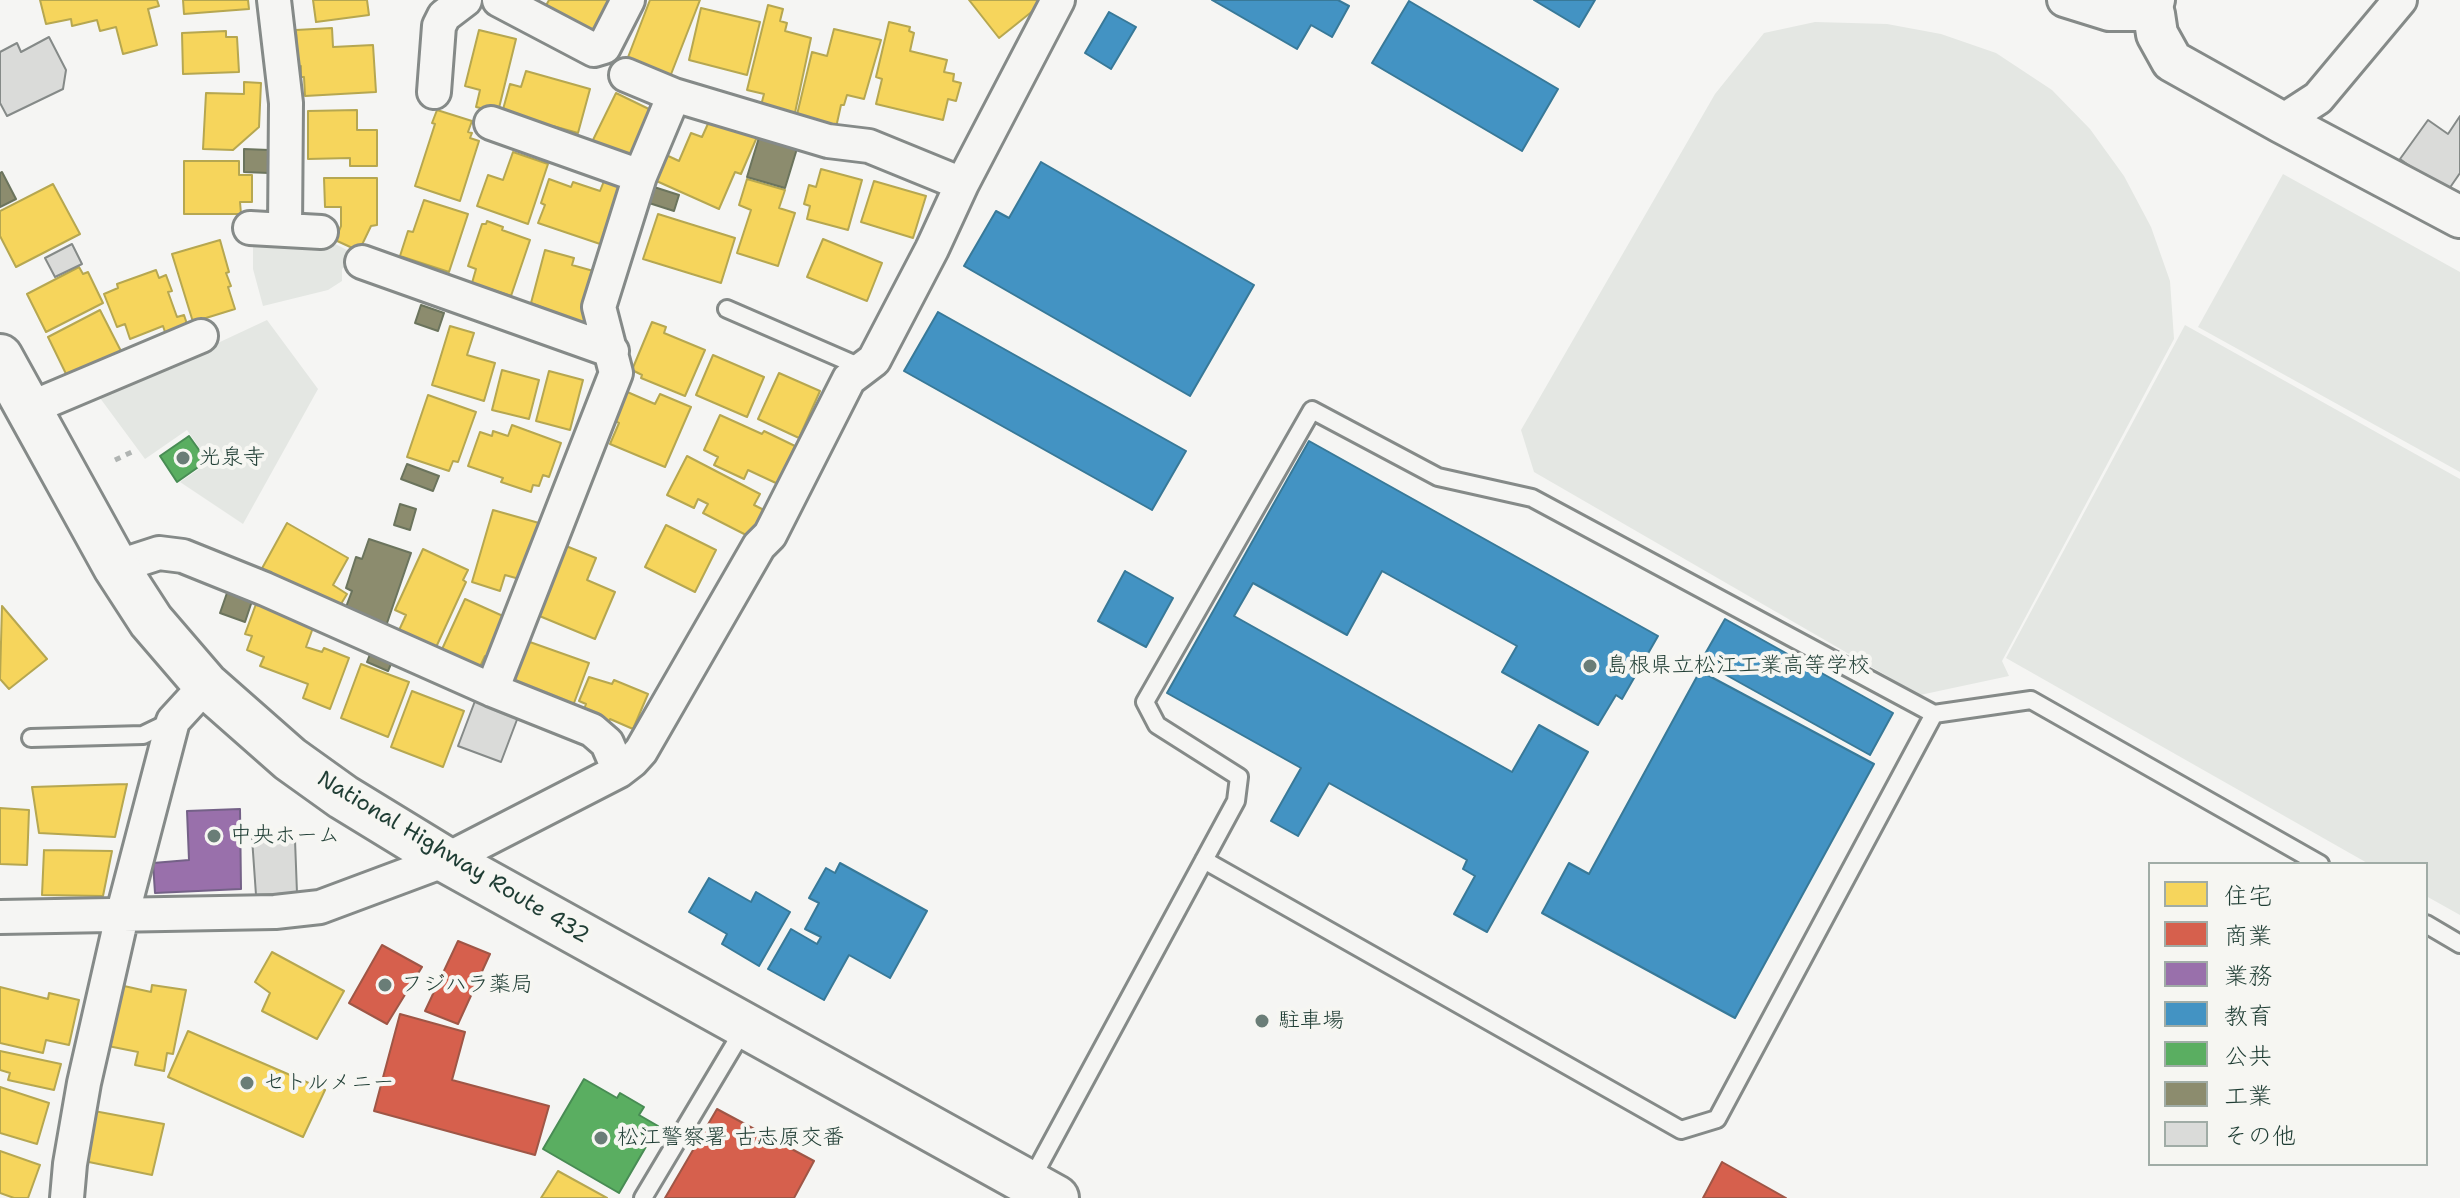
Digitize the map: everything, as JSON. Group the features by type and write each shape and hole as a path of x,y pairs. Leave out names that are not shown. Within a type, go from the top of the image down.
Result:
{"highway":[{"name":"National Highway Route 432","path":"0,357 116,567 151,621 206,685 311,774 446,860 1043,1191"}],"street":[{"path":"274,0 286,103 285,230"},
{"path":"434,92 439,26 444,16 465,0"},
{"path":"499,0 594,50 604,47 628,0"},
{"path":"0,917 275,912 320,907 446,860 619,771 641,751 759,546 770,535 849,379 874,360 1058,0"},
{"path":"2064,0 2109,14 2156,7 2157,34 2172,61 2460,217"},
{"path":"2281,122 2318,98 2400,0"},
{"path":"626,75 674,95 828,141 869,146 962,184"},
{"path":"492,690 616,373 599,307 640,176 674,95"},
{"path":"491,123 640,176"},
{"path":"250,228 321,232"},
{"path":"362,262 612,351"},
{"path":"28,409 201,336"},
{"path":"116,567 159,553 183,556 265,589 492,690 592,730 607,743 619,771"},
{"path":"67,1198 84,1083 122,916 173,721 206,685"}],"lane":[{"path":"727,309 863,368"},
{"path":"1043,1191 1204,860 1236,801 1239,777 1157,725 1145,702 1312,410 1438,477 1532,498 1934,714 2031,700 2316,862"},
{"path":"1204,860 1681,1130 1717,1119 1934,714"},
{"path":"31,738 143,735 173,721"},
{"path":"2428,925 2460,944"},
{"path":"643,1198 746,1026"}],"path":[{"path":"115,460 134,451"}],"shaded area":[{"path":"1815,22 1887,24 1941,34 1996,53 2052,90 2090,129 2124,176 2151,227 2170,281 2174,339 2002,661 2009,676 1920,695 1534,472 1521,430 1715,94 1764,33"},
{"path":"2283,174 2460,272 2460,472 2198,327"},
{"path":"253,232 328,240 358,256 342,269 342,281 328,290 263,306 253,269"},
{"path":"267,320 318,389 243,524 180,482 209,462 187,430 145,459 100,398"},
{"path":"2185,325 2460,479 2460,915 2428,897 2428,862 2365,862 2006,658"}],"building: 住宅":[{"path":"40,0 157,0 159,6 148,9 157,45 123,54 116,27 100,31 97,20 72,26 71,19 46,24"},
{"path":"183,0 248,0 249,9 184,14"},
{"path":"313,0 367,0 369,15 316,22"},
{"path":"549,0 612,0 589,39 543,11"},
{"path":"650,0 700,0 668,82 625,65"},
{"path":"969,0 1042,0 1044,2 999,38"},
{"path":"768,5 783,9 780,21 787,23 785,31 811,38 793,122 759,113 764,94 747,90"},
{"path":"701,8 760,22 747,75 689,60"},
{"path":"889,22 910,27 909,31 914,33 910,51 947,60 944,72 954,74 953,81 961,83 956,101 948,99 943,120 876,104 882,79 876,77"},
{"path":"332,28 333,47 373,45 376,92 305,96 304,77 301,77 301,66 298,66 296,30"},
{"path":"834,29 881,40 864,99 847,95 844,105 841,105 835,132 795,123 812,52 827,56"},
{"path":"479,30 516,39 498,112 476,107 480,90 465,86"},
{"path":"226,31 226,37 237,37 239,72 183,74 182,33"},
{"path":"526,71 590,89 578,133 553,126 552,133 502,113 510,84 521,87"},
{"path":"244,82 261,83 259,127 233,150 203,149 206,93 244,94"},
{"path":"616,93 653,111 627,162 591,144"},
{"path":"357,110 357,130 377,130 377,166 350,166 350,158 308,159 308,111"},
{"path":"437,110 472,121 468,132 472,133 470,138 479,141 460,201 415,186"},
{"path":"711,117 757,137 741,174 735,172 719,209 652,179 664,154 679,161 691,133 702,137"},
{"path":"513,152 548,164 528,224 477,206 488,175 503,180"},
{"path":"184,161 239,161 239,175 252,175 252,202 240,202 241,214 184,214"},
{"path":"821,169 862,180 848,230 807,219 810,206 804,204 809,185 816,187"},
{"path":"324,178 377,178 377,225 371,226 359,251 335,240 341,226 341,207 325,207"},
{"path":"549,179 571,187 573,182 600,191 604,181 628,189 609,247 538,223 545,205 541,203"},
{"path":"747,179 785,190 779,208 795,213 778,266 737,253 751,210 739,205"},
{"path":"874,181 926,196 913,238 861,222"},
{"path":"53,184 80,234 16,267 0,236 0,211"},
{"path":"424,200 468,214 449,272 400,256 408,231 413,232"},
{"path":"658,214 735,238 721,283 643,259"},
{"path":"487,221 530,240 511,296 472,283 476,269 468,266 482,224"},
{"path":"823,239 882,263 867,301 807,277"},
{"path":"220,240 235,309 193,322 172,254"},
{"path":"545,250 574,258 572,265 597,272 583,324 558,317 559,314 531,303"},
{"path":"79,267 83,274 88,272 103,303 46,332 27,294"},
{"path":"156,270 159,278 166,275 177,317 184,315 189,330 167,338 163,326 130,339 125,324 117,327 104,294 118,288 117,284"},
{"path":"100,310 124,357 69,380 48,337"},
{"path":"652,322 666,327 664,333 705,350 685,396 641,378 642,375 632,370"},
{"path":"450,326 474,333 467,355 495,363 484,401 432,385"},
{"path":"713,355 764,377 747,417 696,395"},
{"path":"502,370 539,380 529,419 492,410"},
{"path":"549,371 583,380 570,430 536,421"},
{"path":"779,373 820,391 799,438 758,419"},
{"path":"625,391 655,404 660,394 691,407 665,467 610,444 619,423 612,420"},
{"path":"428,395 476,412 458,462 453,461 449,471 407,457"},
{"path":"720,415 795,446 778,484 748,470 744,479 714,465 718,457 704,450"},
{"path":"512,425 561,443 549,477 543,475 539,486 533,485 531,492 468,466 480,432 492,436 493,431 508,436"},
{"path":"687,456 760,494 754,505 764,510 750,537 703,513 708,504 698,499 694,508 667,495"},
{"path":"493,510 539,523 523,580 505,575 500,591 472,582"},
{"path":"287,523 348,558 333,585 347,594 335,614 260,572"},
{"path":"666,525 716,550 695,592 645,567"},
{"path":"561,544 596,558 587,580 615,592 595,639 537,615"},
{"path":"423,549 468,570 463,580 466,582 432,656 395,639 406,615 395,610"},
{"path":"465,599 503,616 498,627 503,630 491,658 485,656 476,675 438,658"},
{"path":"256,604 314,625 306,647 322,652 324,648 349,658 330,709 303,698 308,684 260,666 264,657 247,650 252,636 245,634"},
{"path":"2,606 47,659 9,689 0,679"},
{"path":"527,641 589,663 571,711 511,686"},
{"path":"361,664 409,682 388,737 341,718"},
{"path":"589,677 612,684 614,680 648,694 633,729 610,719 608,724 583,712 586,704 579,701"},
{"path":"412,691 464,711 443,767 391,747"},
{"path":"127,784 115,837 39,833 32,787"},
{"path":"0,808 29,810 27,865 0,864"},
{"path":"44,850 112,851 103,896 42,895"},
{"path":"272,952 344,991 317,1039 262,1011 270,993 255,982"},
{"path":"115,984 151,992 152,985 186,990 173,1054 167,1053 164,1071 135,1065 138,1052 103,1045"},
{"path":"0,987 48,999 49,993 79,1000 69,1045 46,1040 43,1053 0,1043"},
{"name":"セトルメニー","path":"188,1031 325,1090 303,1137 168,1077"},
{"path":"0,1051 61,1064 54,1090 8,1080 10,1073 0,1070"},
{"path":"0,1087 49,1103 37,1144 0,1133"},
{"path":"94,1111 164,1124 152,1175 84,1161"},
{"path":"0,1151 40,1165 28,1198 14,1198 0,1193"},
{"path":"558,1171 607,1198 541,1198"}],"building: 商業":[{"path":"458,941 490,954 458,1024 425,1011"},
{"name":"フジハラ薬局","path":"382,945 422,967 387,1024 349,1003"},
{"path":"400,1014 465,1032 452,1080 549,1106 535,1155 374,1111"},
{"path":"717,1109 814,1161 794,1198 665,1198"},
{"path":"1722,1162 1786,1198 1703,1198"}],"building: 業務":[{"name":"中央ホーム","path":"240,809 241,889 155,893 153,863 189,860 187,811"}],"building: 教育":[{"path":"1212,0 1338,0 1349,6 1332,37 1311,25 1297,49"},
{"path":"1534,0 1595,0 1579,27"},
{"path":"1409,1 1558,89 1522,151 1372,63"},
{"path":"1109,12 1136,27 1111,69 1085,53"},
{"path":"1041,162 1254,285 1190,396 964,266 996,211 1009,218"},
{"path":"938,312 1186,451 1152,510 904,371"},
{"path":"1309,441 1658,636 1622,699 1616,695 1598,725 1502,672 1517,646 1382,571 1347,635 1253,583 1234,616 1512,772 1539,725 1588,752 1487,932 1454,914 1475,876 1463,869 1467,860 1329,783 1298,836 1271,821 1301,768 1167,693"},
{"path":"1125,571 1173,598 1146,647 1098,621"},
{"path":"1725,619 1893,713 1870,755 1701,661"},
{"path":"1700,671 1874,764 1735,1018 1542,913 1569,863 1589,874"},
{"path":"840,863 927,911 890,978 849,955 824,1000 768,969 791,929 817,944 821,937 805,929 819,903 809,898 826,868 835,873"},
{"path":"709,878 751,902 756,892 790,912 759,966 722,944 727,934 689,912"}],"building: 公共":[{"name":"光泉寺","path":"189,436 207,461 177,482 160,456"},
{"name":"松江警察署 古志原交番","path":"584,1079 617,1098 620,1093 644,1107 639,1115 658,1126 619,1193 543,1149"}],"building: 工業":[{"path":"761,131 799,142 785,188 747,177"},
{"path":"244,149 269,150 269,173 244,172"},
{"path":"0,173 16,199 0,207"},
{"path":"654,187 679,195 674,211 649,203"},
{"path":"421,305 444,313 438,331 415,323"},
{"path":"407,464 439,476 433,491 401,479"},
{"path":"400,504 416,509 410,530 394,525"},
{"path":"369,539 411,553 385,629 343,615 352,591 346,588 356,557 362,559"},
{"path":"228,590 253,598 245,622 220,613"},
{"path":"372,649 394,657 388,671 367,662"}],"building: その他":[{"path":"49,37 66,70 63,89 7,116 0,103 0,52 17,43 21,52"},
{"path":"2460,116 2460,173 2449,189 2429,180 2400,159 2428,120 2448,134"},
{"path":"72,244 82,264 55,277 45,258"},
{"path":"475,701 518,717 501,762 458,746"},
{"path":"252,838 295,840 297,893 256,895"}],"place":[{"name":"光泉寺","path":"183,458"},
{"name":"島根県立松江工業高等学校","path":"1590,666"},
{"name":"中央ホーム","path":"214,836"},
{"name":"フジハラ薬局","path":"385,985"},
{"name":"駐車場","path":"1262,1021"},
{"name":"セトルメニー","path":"247,1083"},
{"name":"松江警察署 古志原交番","path":"601,1138"}]}
